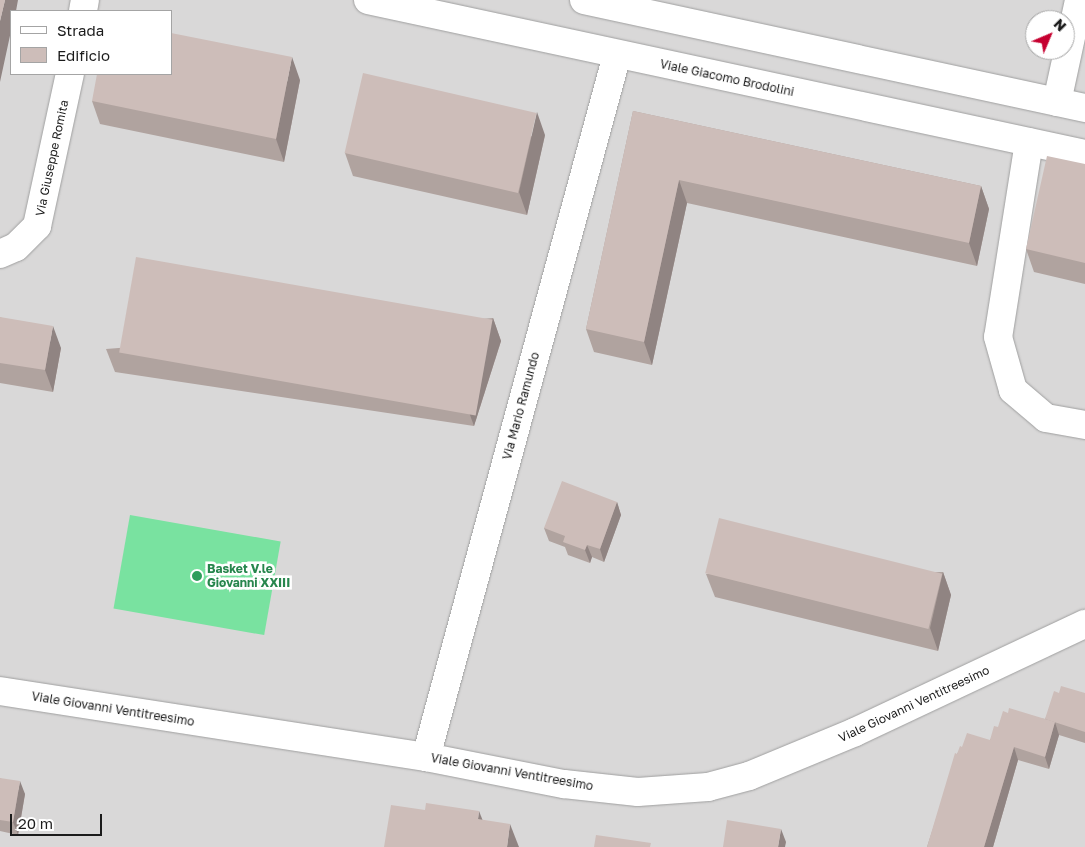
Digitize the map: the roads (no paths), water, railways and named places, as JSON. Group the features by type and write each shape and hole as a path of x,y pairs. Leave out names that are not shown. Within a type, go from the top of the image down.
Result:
{"street":[{"name":"Viale Giacomo Brodolini","path":"368,0 1085,154"},
{"path":"584,0 1085,108"},
{"path":"1057,102 1079,0"},
{"name":"Via Mario Ramundo","path":"426,757 617,55"},
{"name":"Via Giuseppe Romita","path":"0,254 16,247 38,226 70,75"},
{"path":"1029,142 998,337 1013,390 1046,418 1085,425"},
{"name":"Viale Giovanni Ventitreesimo","path":"0,691 426,757 564,784 638,792 708,787 749,776 855,732 1085,624"}],"place":[{"name":"Basket V.le Giovanni XXIII","path":"197,576"}]}
